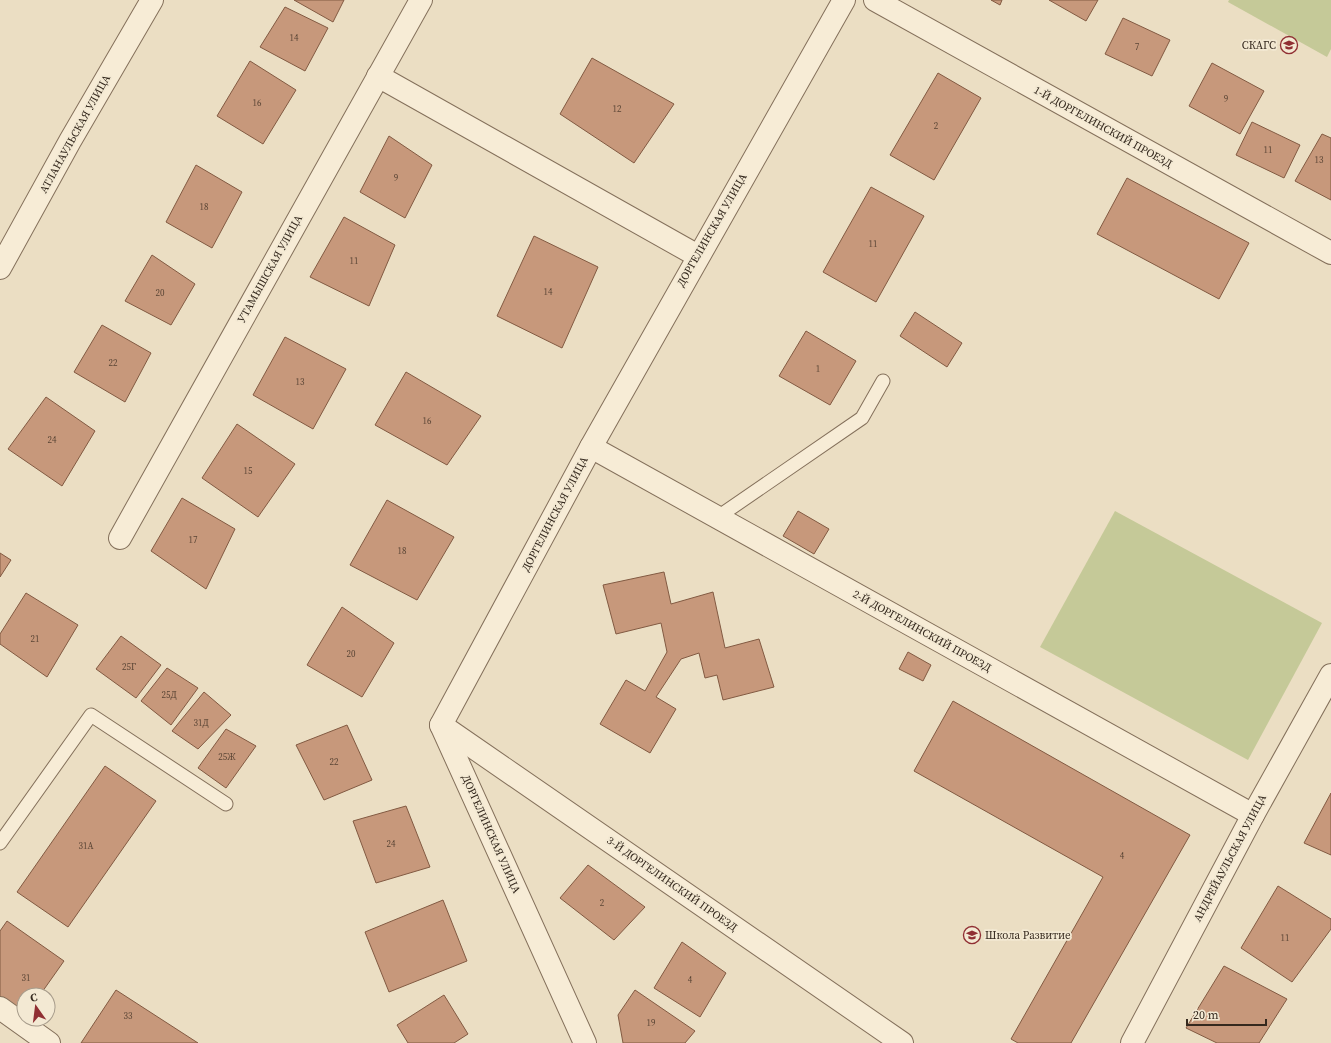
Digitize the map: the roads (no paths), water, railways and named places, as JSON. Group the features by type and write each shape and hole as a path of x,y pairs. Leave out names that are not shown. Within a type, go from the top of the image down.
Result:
{"street":[{"name":"АТЛАНАУЛЬСКАЯ УЛИЦА","path":"0,268 70,141 152,0"},
{"name":"УТАМЫШСКАЯ УЛИЦА","path":"120,538 421,0"},
{"name":"ДОРГЕЛИНСКАЯ УЛИЦА","path":"585,1043 441,725 591,447 844,0"},
{"name":"1-Й ДОРГЕЛИНСКИЙ ПРОЕЗД","path":"875,0 1331,253"},
{"path":"378,76 698,256"},
{"name":"2-Й ДОРГЕЛИНСКИЙ ПРОЕЗД","path":"591,447 1253,815"},
{"name":"АНДРЕЙАУЛЬСКАЯ УЛИЦА","path":"1132,1043 1253,815 1331,675"},
{"name":"3-Й ДОРГЕЛИНСКИЙ ПРОЕЗД","path":"441,725 902,1043"},
{"path":"0,1008 49,1043"}],"lane":[{"path":"718,517 862,418 883,381"},
{"path":"0,843 91,715 226,804"}],"place":[{"name":"СКАГС","path":"1289,45"},
{"name":"Школа Развитие","path":"972,935"}]}
